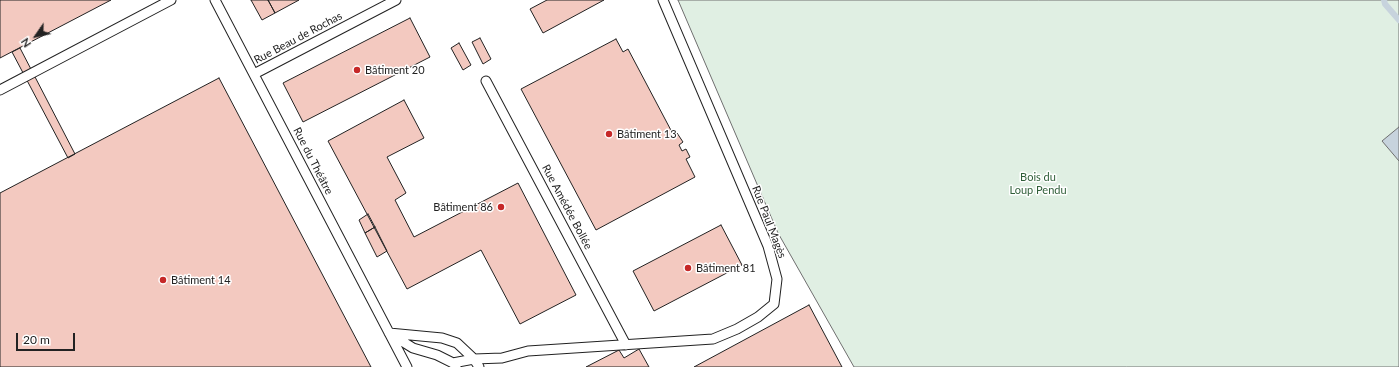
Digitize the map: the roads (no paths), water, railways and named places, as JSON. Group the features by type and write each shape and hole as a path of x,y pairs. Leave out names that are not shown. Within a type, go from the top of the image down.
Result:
{"lane":[{"path":"0,90 172,0"},
{"name":"Rue du Théâtre","path":"215,0 389,333"},
{"name":"Rue Beau de Rochas","path":"254,74 396,0"},
{"name":"Rue Paul Magès","path":"455,365 474,359 502,358 528,351 713,339 737,329 758,317 774,304 777,279 768,246 663,0"},
{"name":"Rue Amédée Bollée","path":"486,81 626,345"},
{"path":"389,333 442,338 457,343 474,359 479,367"},
{"path":"389,333 413,348 437,355 455,365"},
{"path":"389,333 406,367"}],"waterway":[{"path":"1384,0 1385,4 1399,20"}],"place":[{"name":"Bâtiment 20","path":"357,70"},
{"name":"Bâtiment 13","path":"609,134"},
{"name":"Bâtiment 86","path":"501,207"},
{"name":"Bâtiment 81","path":"688,268"},
{"name":"Bâtiment 14","path":"163,280"}],"park label":[{"name":"Bois du Loup Pendu","path":"1038,183"}]}
